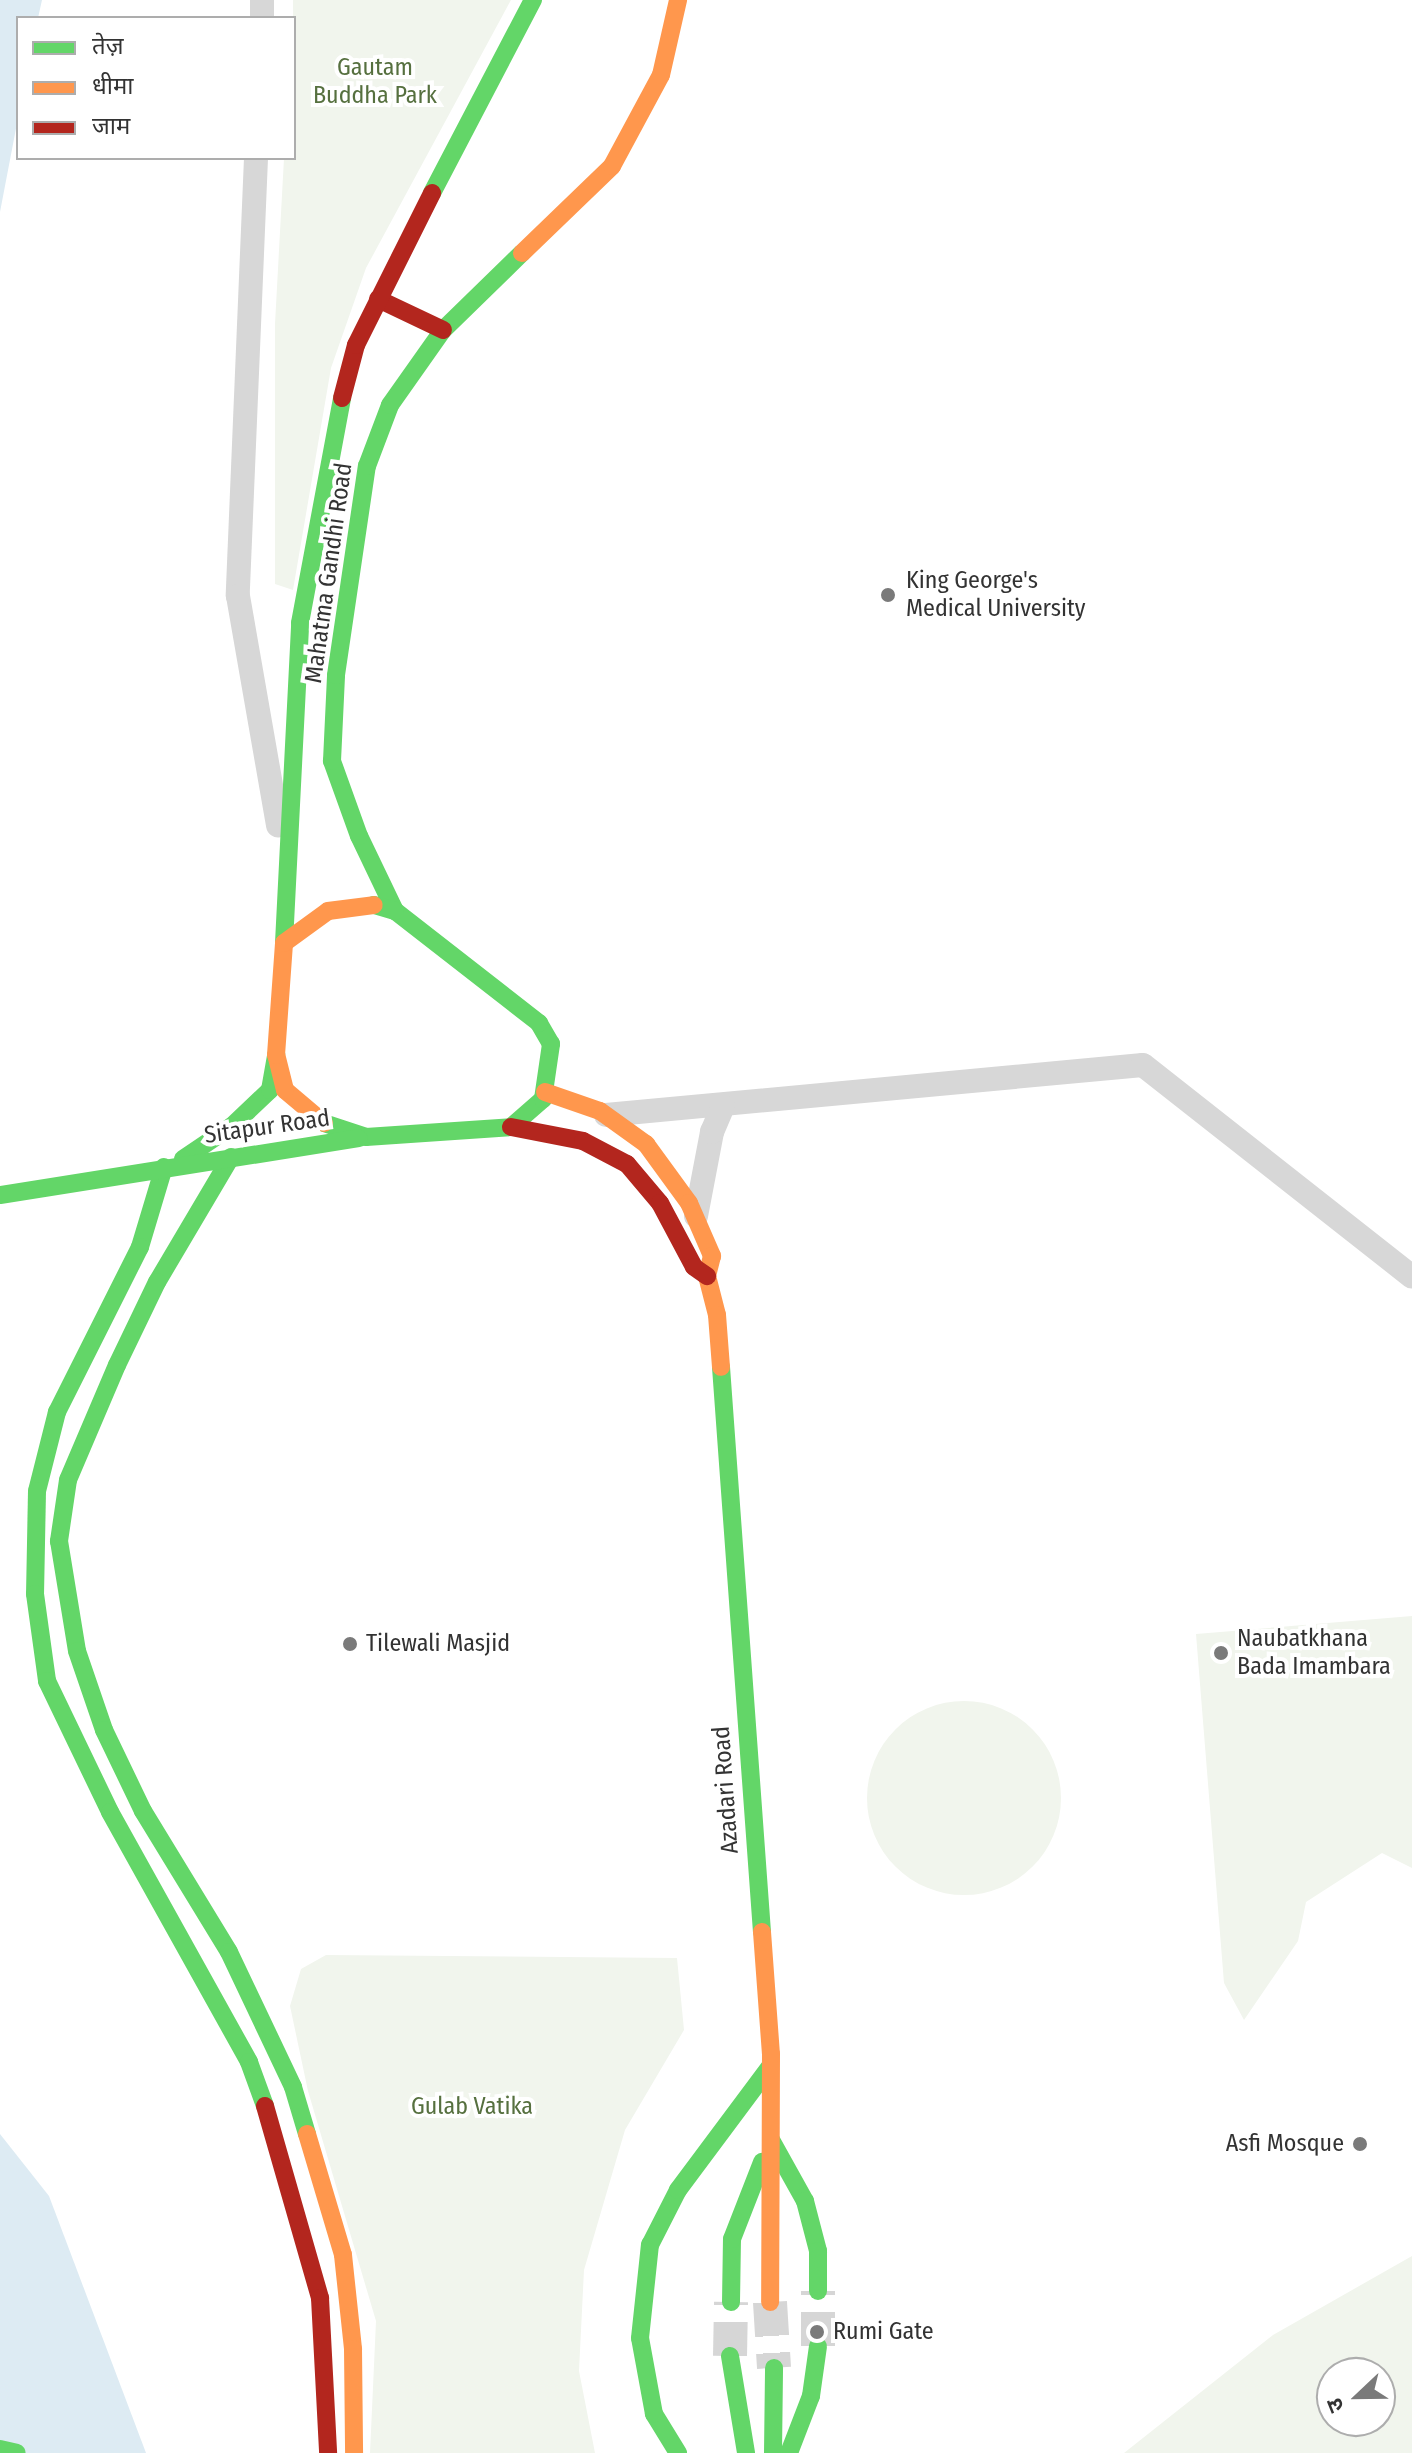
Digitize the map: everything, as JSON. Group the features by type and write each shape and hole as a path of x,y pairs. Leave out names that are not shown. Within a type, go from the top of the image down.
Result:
{"main road":[{"name":"Mahatma Gandhi Road","path":"284,943 300,623 339,409 356,345 533,0"},
{"name":"Mahatma Gandhi Road","path":"395,911 359,836 332,761 336,675 367,466 390,405 443,330 612,166 661,75 678,0"},
{"path":"378,299 443,330"},
{"path":"511,1127 528,1115 545,1092 551,1044 539,1023 395,911 374,905 328,911 284,943 276,1055 285,1090 321,1122 366,1137 511,1127 583,1141 627,1164 660,1203 694,1267 707,1276 712,1256 696,1216 646,1144 606,1115 545,1092"},
{"name":"Sitapur Road","path":"169,1166 232,1126 270,1090 276,1055"},
{"name":"Sitapur Road","path":"0,1195 366,1137"},
{"path":"231,1157 157,1282 117,1365 68,1480 59,1541 77,1651 104,1730 143,1811 220,1937 293,2087 341,2245 353,2349 354,2453"},
{"path":"169,1166 140,1247 57,1412 37,1491 35,1594 47,1681 110,1812 249,2062 280,2148 320,2298 328,2453"},
{"name":"Azadari Road","path":"707,1276 717,1315 769,2068 771,2139 805,2201 818,2251 818,2291"},
{"path":"191,1955 220,1937"},
{"path":"678,2453 654,2414 640,2338 650,2245 678,2190 769,2068"},
{"path":"731,2302 732,2239 771,2139"},
{"path":"770,2302 771,2139"},
{"path":"789,2453 811,2396 818,2346"},
{"path":"730,2356 746,2453"},
{"path":"773,2453 774,2368"},
{"path":"0,2449 17,2453"}],"street":[{"path":"256,160 238,596 286,868"},
{"path":"606,1115 1143,1065 1412,1277"},
{"path":"696,1216 712,1132 723,1106"}],"green space":[{"name":"Gautam Buddha Park","path":"293,0 511,0 366,268 331,368 293,590 275,584 275,324 284,160 296,160 296,16 293,16"},
{"path":"1412,1616 1412,1868 1382,1853 1306,1902 1298,1941 1244,2020 1224,1983 1196,1634"},
{"path":"964,1701 1001,1709 1032,1730 1053,1761 1061,1798 1053,1835 1032,1866 1001,1887 964,1895 927,1887 896,1866 875,1835 867,1798 875,1761 896,1730 927,1709"},
{"name":"Gulab Vatika","path":"326,1955 677,1958 684,2030 625,2130 584,2270 579,2371 595,2453 370,2453 376,2321 308,2091 290,2006 301,1969"},
{"path":"1412,2256 1412,2453 1124,2453 1273,2335"}],"shaded area":[{"path":"0,0 42,0 38,16 16,16 16,128 0,212"},
{"path":"0,2134 49,2196 146,2453 0,2453"}],"tunnel":[{"path":"818,2291 818,2346"},
{"path":"730,2356 731,2302"},
{"path":"770,2302 774,2368"}],"traffic: fast":[{"path":"432,193 533,0"},
{"path":"395,911 359,836 332,761 336,675 367,466 390,405 443,330 522,253"},
{"path":"284,943 300,623 342,398"},
{"path":"324,1123 366,1137 511,1127 543,1099 551,1044 539,1023 395,911 374,905"},
{"path":"183,1159 232,1126 270,1090 276,1055"},
{"path":"0,1195 359,1138"},
{"path":"231,1157 157,1282 117,1365 68,1480 59,1541 77,1651 104,1730 143,1811 229,1952 293,2087 307,2134"},
{"path":"164,1167 140,1247 57,1412 37,1491 35,1594 47,1681 110,1812 249,2062 265,2106"},
{"path":"721,1367 762,1932"},
{"path":"678,2453 654,2414 640,2338 650,2245 678,2190 769,2068"},
{"path":"771,2140 805,2201 818,2251 818,2291"},
{"path":"731,2302 732,2239 762,2162"},
{"path":"789,2453 811,2396 818,2346"},
{"path":"730,2356 746,2453"},
{"path":"773,2453 774,2368"},
{"path":"0,2449 17,2453"}],"traffic: slow":[{"path":"522,253 612,166 661,75 678,0"},
{"path":"324,1123 285,1090 276,1055 284,943 328,911 374,905"},
{"path":"545,1092 600,1111 646,1144 689,1203 712,1256 707,1276 717,1315 721,1367"},
{"path":"762,1932 771,2054 770,2302"},
{"path":"307,2134 343,2255 353,2349 354,2453"}],"traffic: jam":[{"path":"342,398 356,345 432,193"},
{"path":"378,299 443,330"},
{"path":"511,1127 583,1141 627,1164 660,1203 694,1267 707,1276"},
{"path":"265,2106 320,2298 328,2453"}],"place":[{"name":"King George's Medical University","path":"888,595"},
{"name":"Tilewali Masjid","path":"350,1644"},
{"name":"Naubatkhana Bada Imambara","path":"1221,1653"},
{"name":"Asfi Mosque","path":"1360,2144"},
{"name":"Rumi Gate","path":"817,2332"}]}
